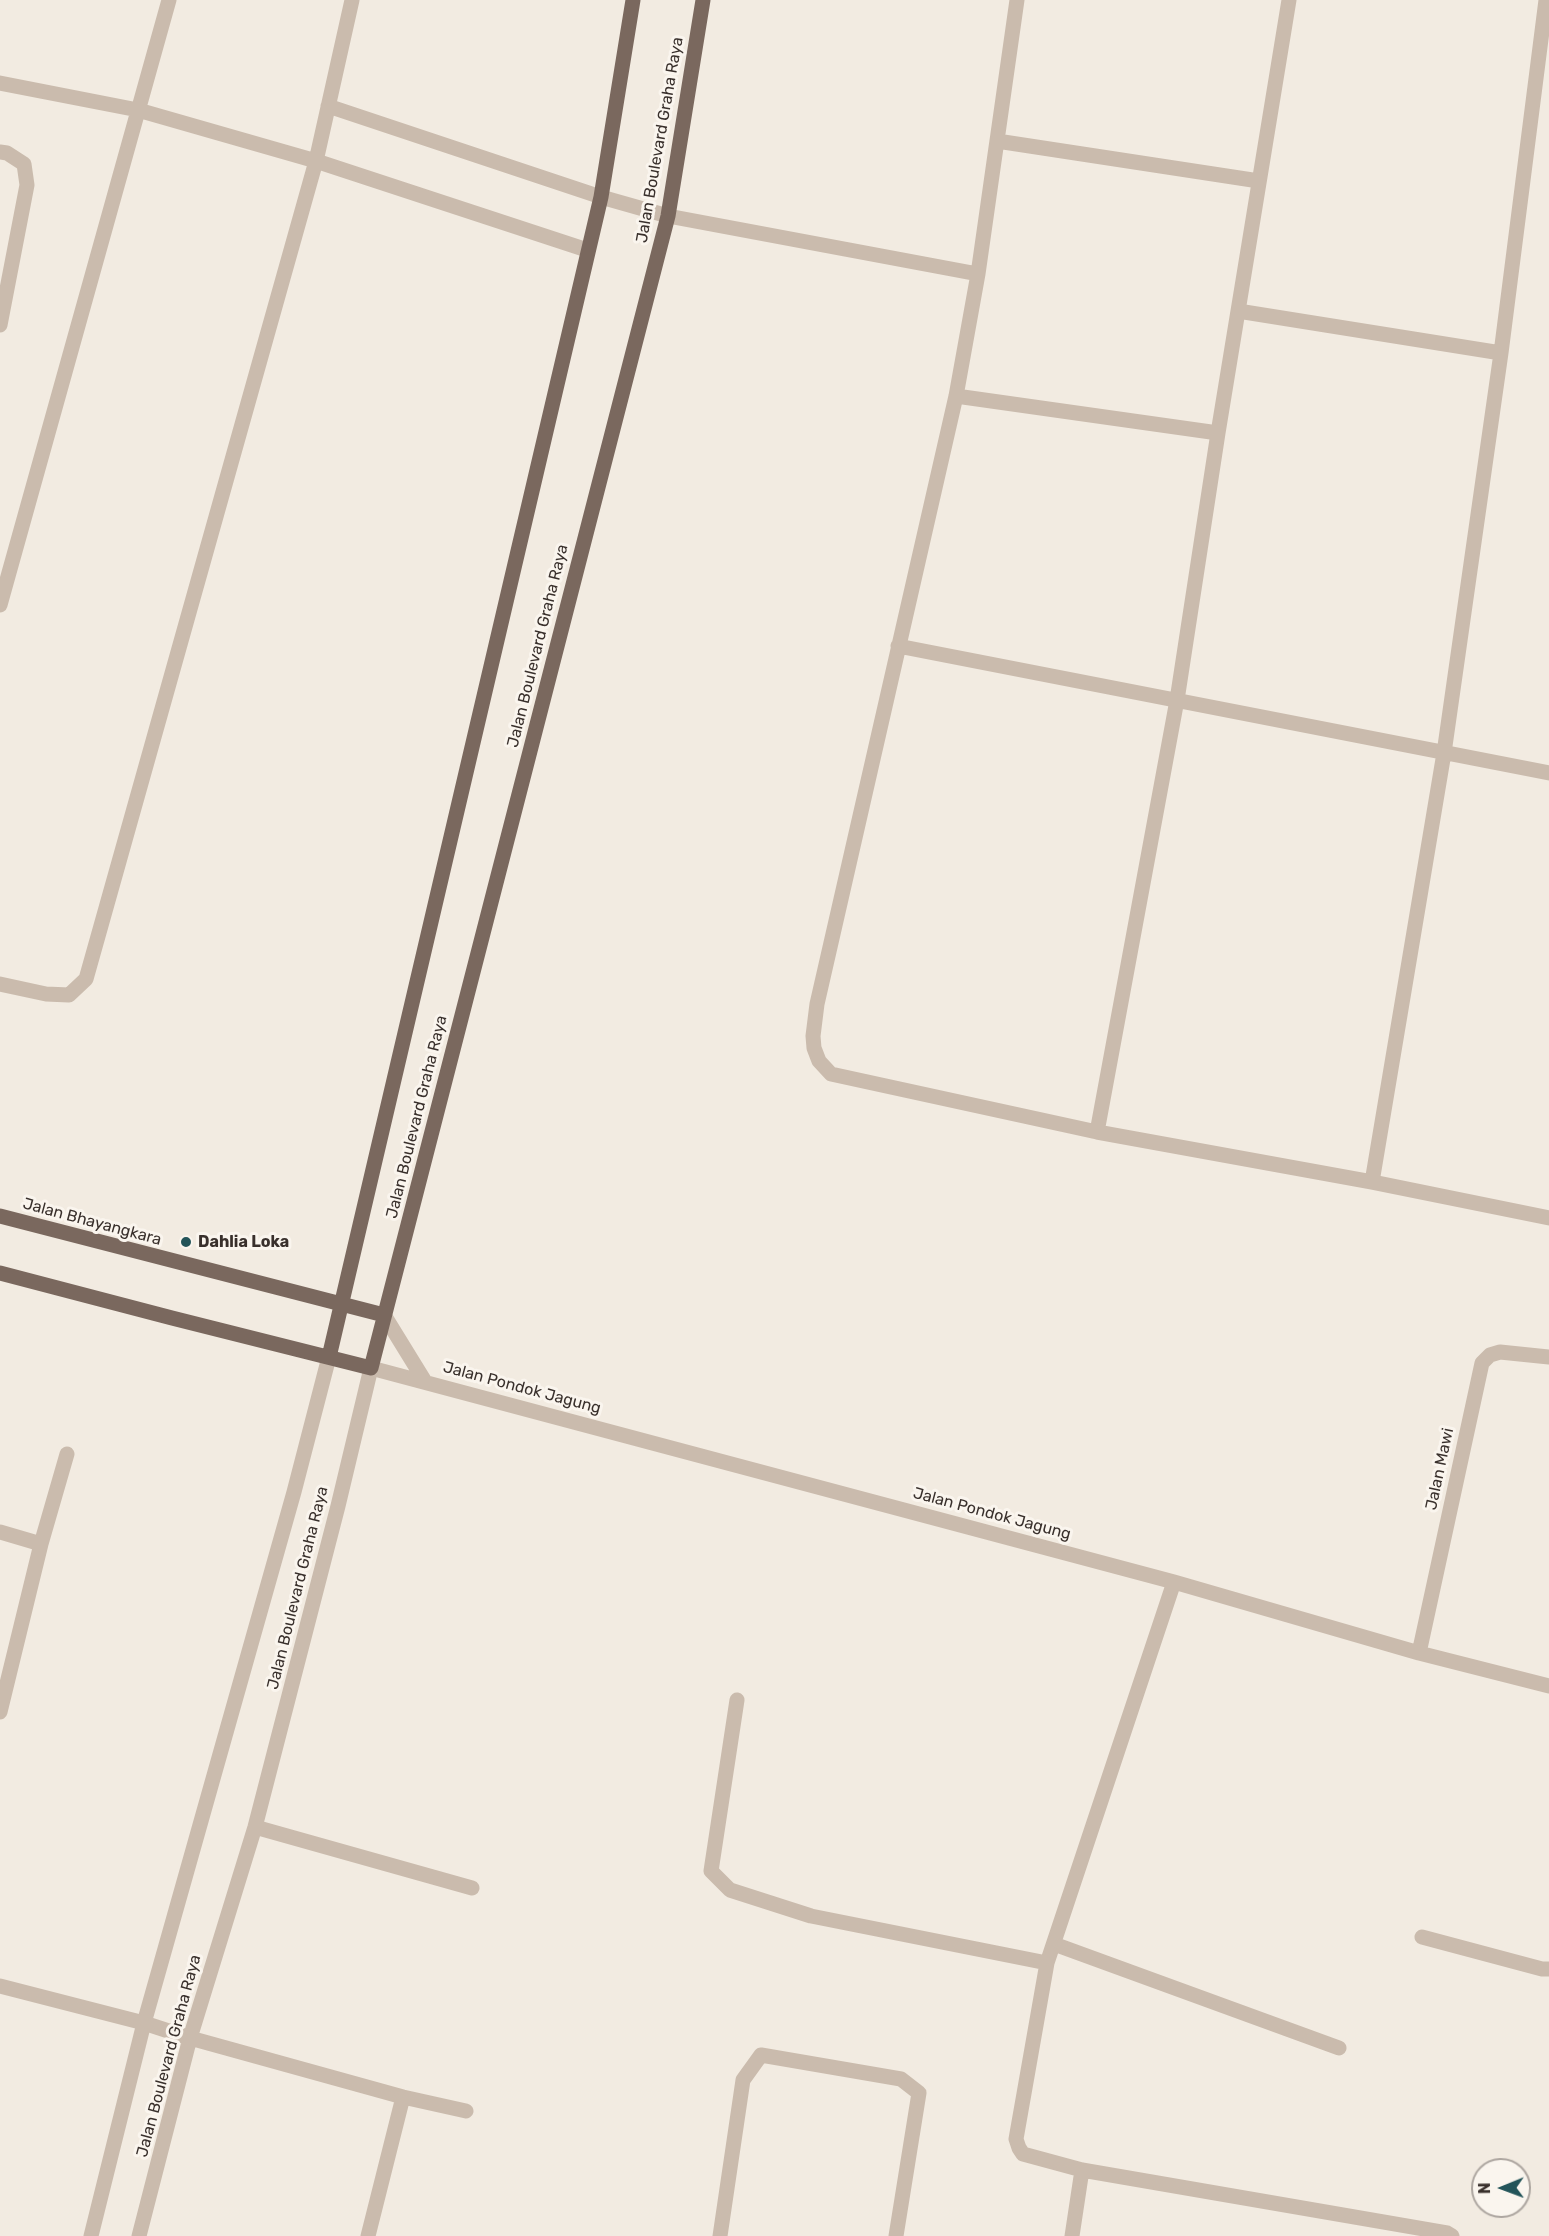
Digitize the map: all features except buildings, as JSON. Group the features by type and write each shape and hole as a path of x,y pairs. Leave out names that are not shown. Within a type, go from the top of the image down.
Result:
{"main road":[{"name":"Jalan Boulevard Graha Raya","path":"329,1357 601,197 633,0"},
{"name":"Jalan Boulevard Graha Raya","path":"371,1368 668,216 703,0"},
{"name":"Jalan Bhayangkara","path":"0,1216 384,1315"},
{"path":"0,1273 371,1368"}],"street":[{"path":"0,605 169,0"},
{"path":"0,984 46,994 69,995 86,979 316,161 352,0"},
{"path":"1017,0 978,274 956,396 817,1004 813,1036 814,1048 819,1061 831,1074 1097,1132 1372,1182 1549,1218"},
{"path":"1097,1132 1177,700 1289,0"},
{"path":"1372,1182 1444,753 1501,353 1546,0"},
{"path":"0,83 138,110 316,161 587,250"},
{"path":"328,106 601,197 668,216 978,274"},
{"path":"997,141 1259,181"},
{"path":"0,152 7,153 24,164 27,185 0,325"},
{"path":"1238,311 1501,353"},
{"path":"956,396 1218,433"},
{"path":"898,646 1549,773"},
{"name":"Jalan Pondok Jagung","path":"384,1315 424,1380"},
{"name":"Jalan Mawi","path":"1419,1653 1482,1363 1490,1355 1500,1352 1549,1357"},
{"name":"Jalan Boulevard Graha Raya","path":"91,2236 144,2023 294,1492 329,1357"},
{"name":"Jalan Pondok Jagung","path":"371,1368 424,1380 1174,1582 1419,1653 1549,1686"},
{"name":"Jalan Boulevard Graha Raya","path":"139,2236 190,2038 255,1827 338,1506 371,1368"},
{"path":"0,1712 41,1544 67,1454"},
{"path":"0,1532 41,1544"},
{"path":"1174,1582 1047,1963 1016,2139 1023,2154 1082,2170 1436,2231 1452,2236"},
{"path":"737,1700 711,1871 730,1890 811,1916 1047,1963"},
{"path":"255,1827 472,1888"},
{"path":"1422,1937 1549,1969"},
{"path":"1054,1944 1339,2048"},
{"path":"0,1986 144,2023 403,2097 466,2110"},
{"path":"720,2236 743,2080 761,2055 901,2079 919,2093 896,2236"},
{"path":"368,2236 403,2097"},
{"path":"1072,2236 1082,2170"}],"place":[{"name":"Dahlia Loka","path":"186,1242"}]}
